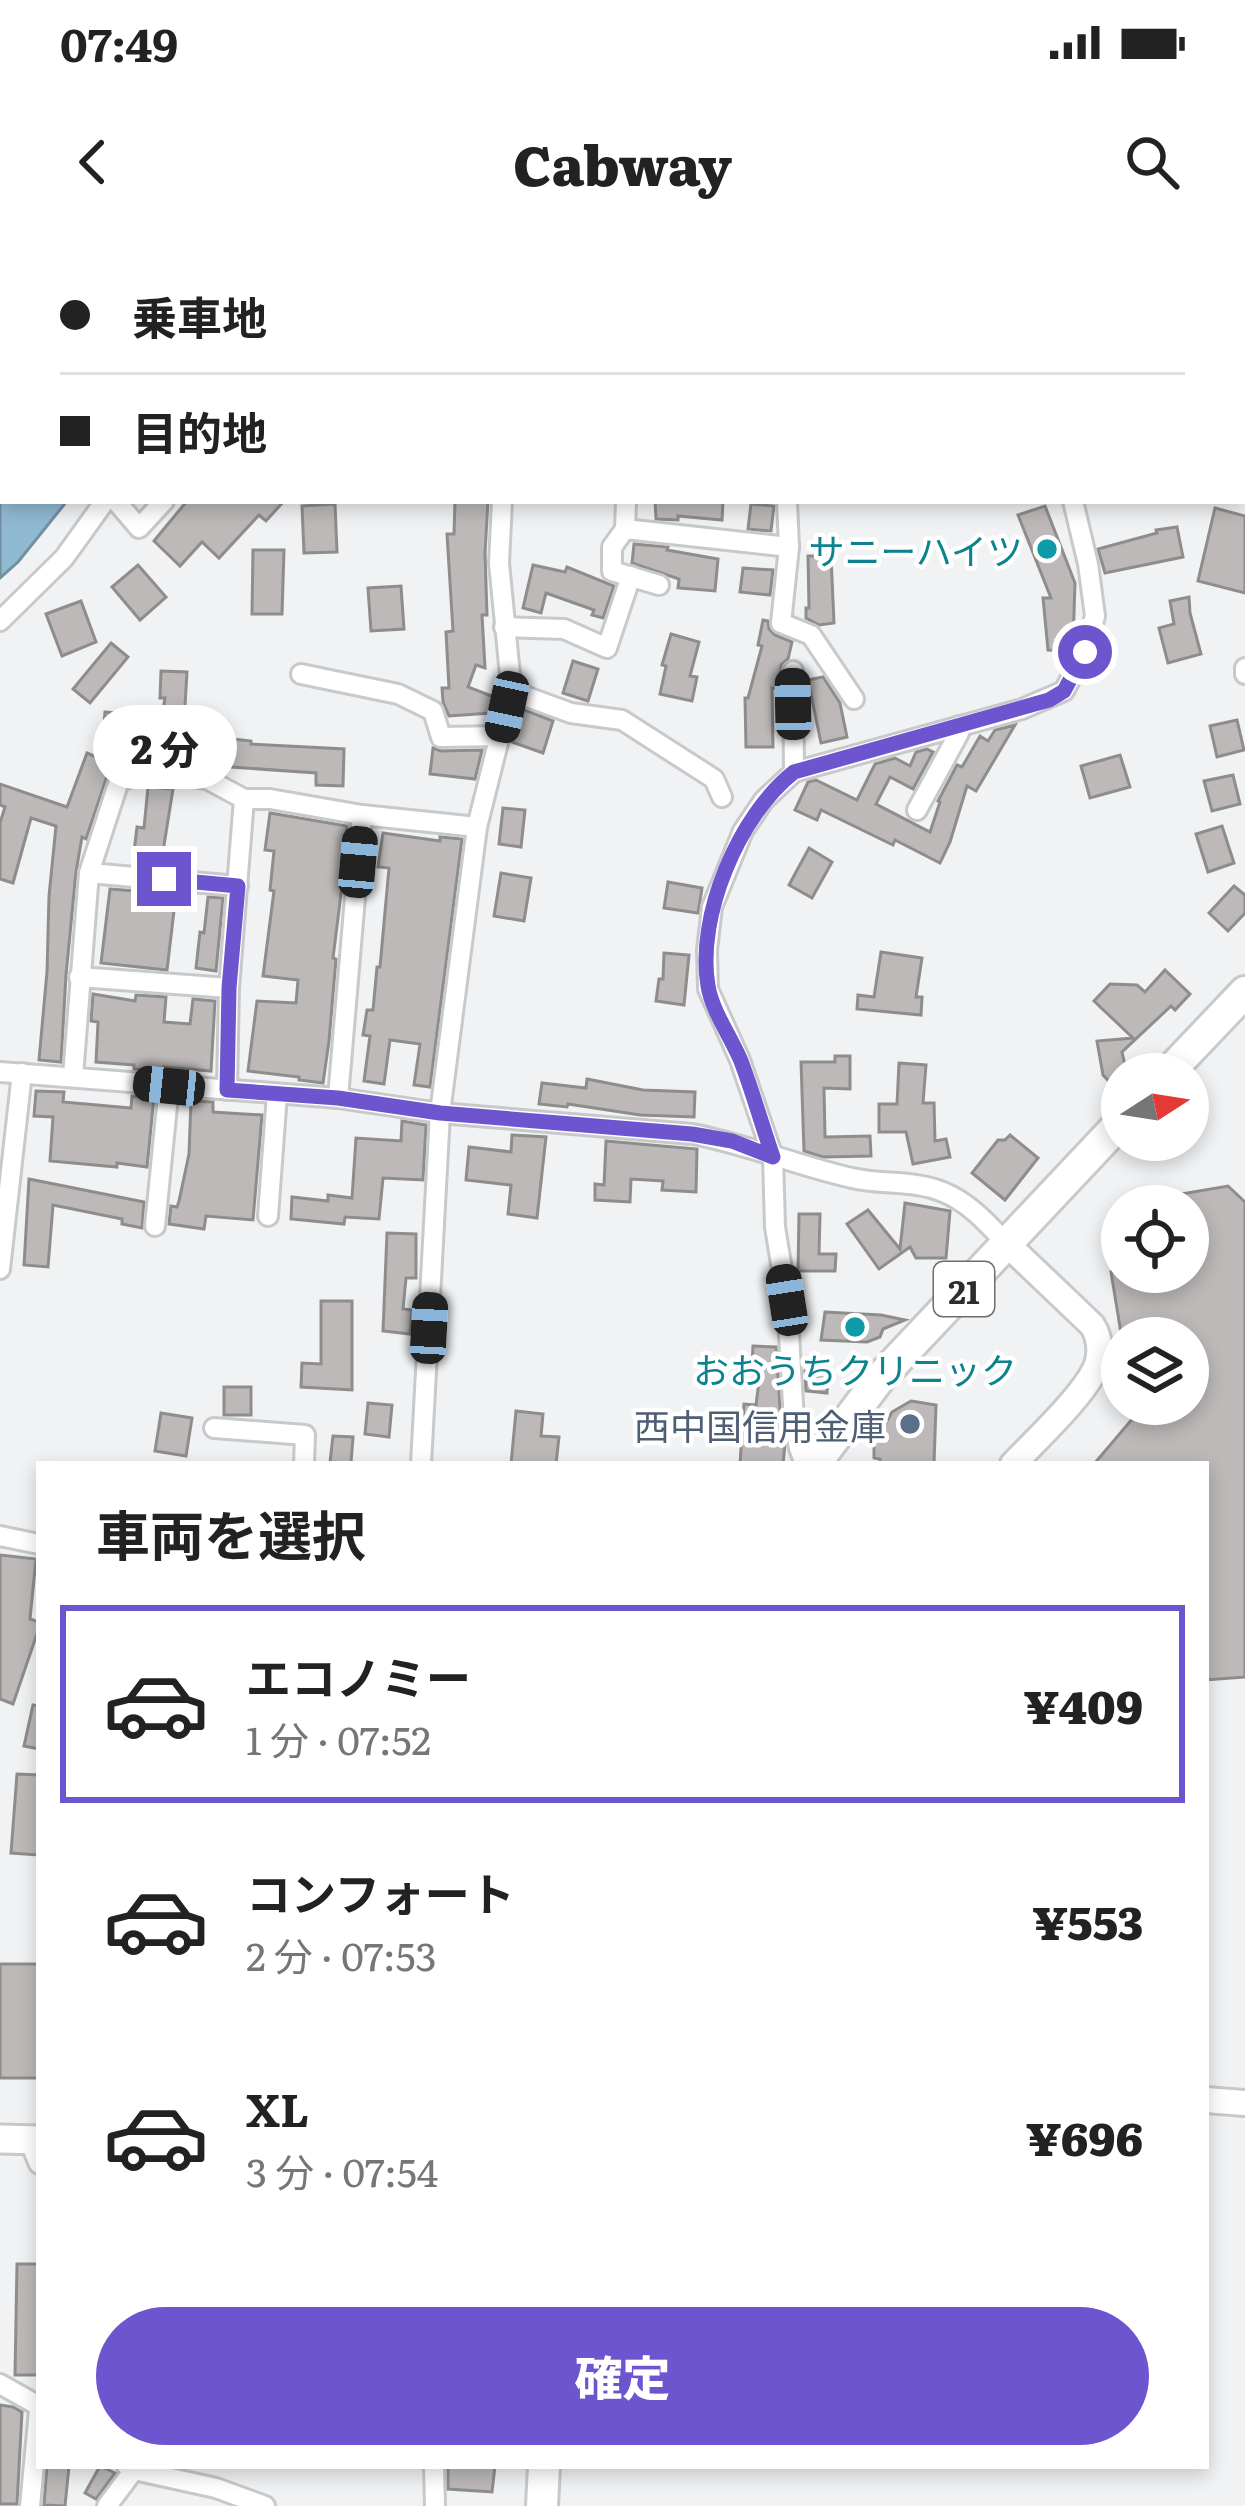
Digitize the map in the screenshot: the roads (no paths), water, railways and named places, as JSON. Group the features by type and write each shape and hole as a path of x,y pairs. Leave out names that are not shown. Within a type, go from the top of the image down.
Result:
{"main road":[{"path":"1187,1053 1245,992"},
{"name":"21","path":"812,1461 879,1379 1101,1143"},
{"path":"0,2139 36,2148"},
{"path":"542,2506 544,2469"}],"street":[{"path":"0,622 64,558 103,504"},
{"path":"119,504 139,528 161,504"},
{"path":"422,1461 440,1113 477,827 510,675 500,563 502,504"},
{"path":"626,504 625,529 612,547 612,571 659,585"},
{"path":"787,504 789,548 781,623 811,635 854,699"},
{"path":"809,1461 794,1421 773,1157 740,1060 708,989 712,907 743,831 764,800 794,772 1022,709 1064,691 1085,652 1095,616 1074,504"},
{"path":"625,529 789,548"},
{"path":"504,626 564,629 607,648 631,577"},
{"path":"793,671 794,772"},
{"path":"301,674 398,694 433,710 442,737 500,736"},
{"path":"508,690 571,713 622,720 714,779 722,797"},
{"path":"917,811 959,726"},
{"path":"73,1076 89,873 119,781 150,771 207,779 244,799 477,827"},
{"path":"227,1090 229,988 244,799"},
{"path":"338,1098 362,815"},
{"path":"89,873 238,886"},
{"path":"79,977 229,988"},
{"path":"0,1072 338,1098 440,1113 692,1134 732,1141 860,1180 938,1190 979,1215 1098,1335 1098,1366 1016,1461"},
{"path":"0,1269 22,1073"},
{"path":"155,1226 169,1086"},
{"path":"268,1216 277,1094"},
{"path":"214,1428 305,1436 304,1461"},
{"path":"0,1536 36,1543"},
{"path":"1209,2100 1245,2103"},
{"path":"0,2384 36,2407"},
{"path":"30,2506 36,2441"},
{"path":"107,2506 129,2469"},
{"path":"133,2469 214,2497 259,2505"},
{"path":"434,2469 435,2506"}],"water":[{"path":"0,504 65,504 18,562 0,578"}],"place":[{"name":"サニーハイツ","path":"1047,549"},
{"name":"おおうちクリニック","path":"855,1327"},
{"name":"西中国信用金庫","path":"910,1424"}]}
